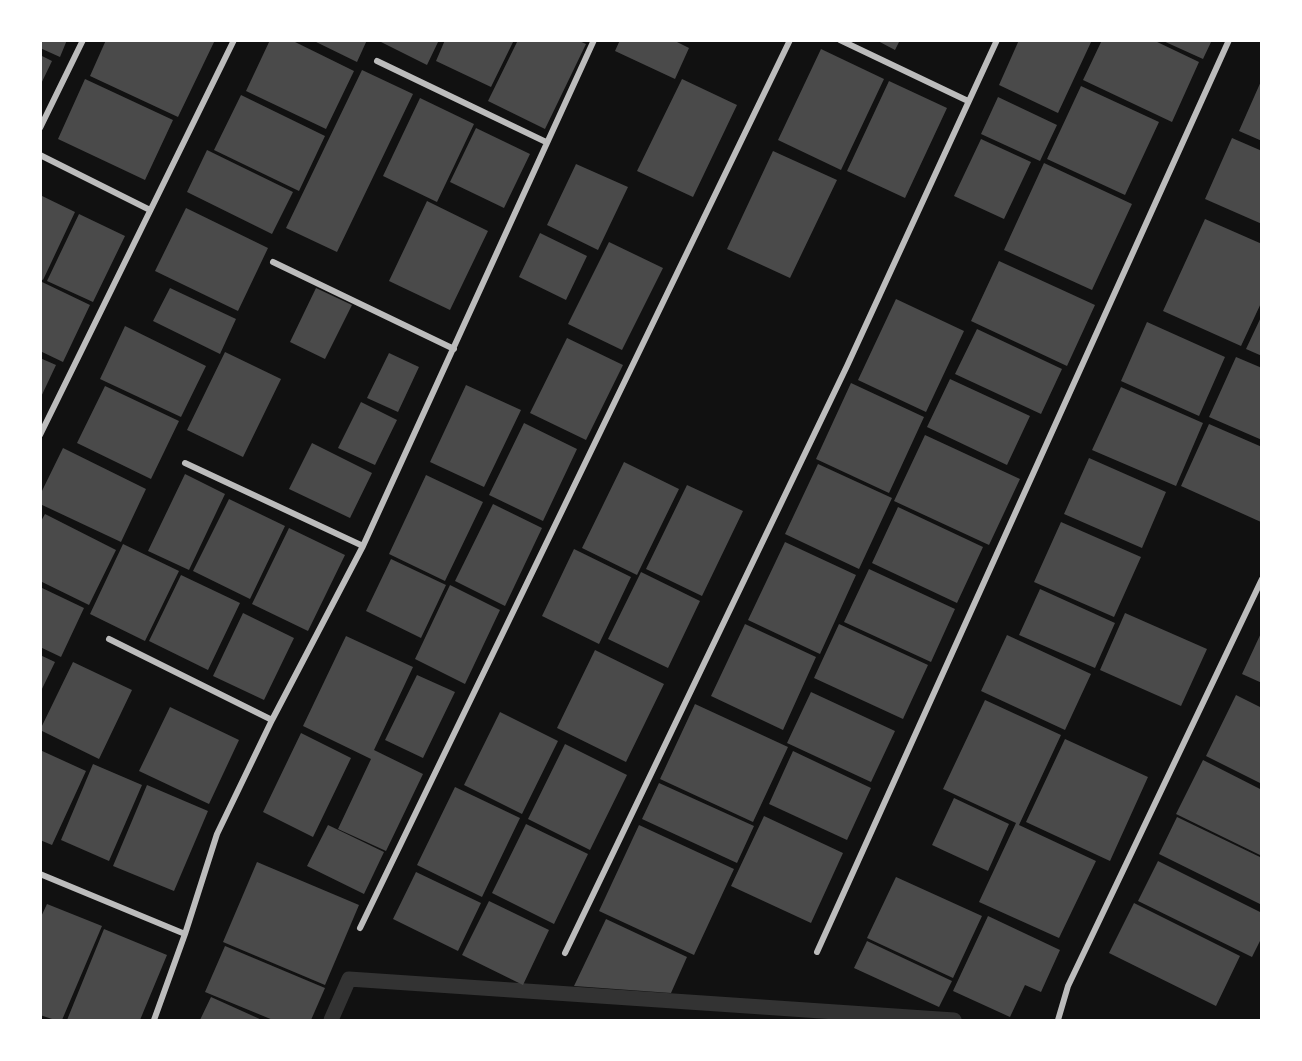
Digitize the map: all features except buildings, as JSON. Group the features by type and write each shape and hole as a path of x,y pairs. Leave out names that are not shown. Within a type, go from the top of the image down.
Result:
{"street":[{"path":"40,128 83,40"},
{"path":"40,435 234,40"},
{"path":"154,1020 217,834 272,720 363,546 594,40"},
{"path":"360,928 790,40"},
{"path":"840,40 968,101"},
{"path":"565,953 847,366 997,40"},
{"path":"817,952 1229,40"},
{"path":"378,61 546,142"},
{"path":"40,155 150,210"},
{"path":"273,262 454,349"},
{"path":"185,463 363,546"},
{"path":"1058,1020 1068,986 1262,579"},
{"path":"109,639 272,720"},
{"path":"40,874 185,934"}],"waterway":[{"path":"331,1020 349,979 954,1020"}]}
